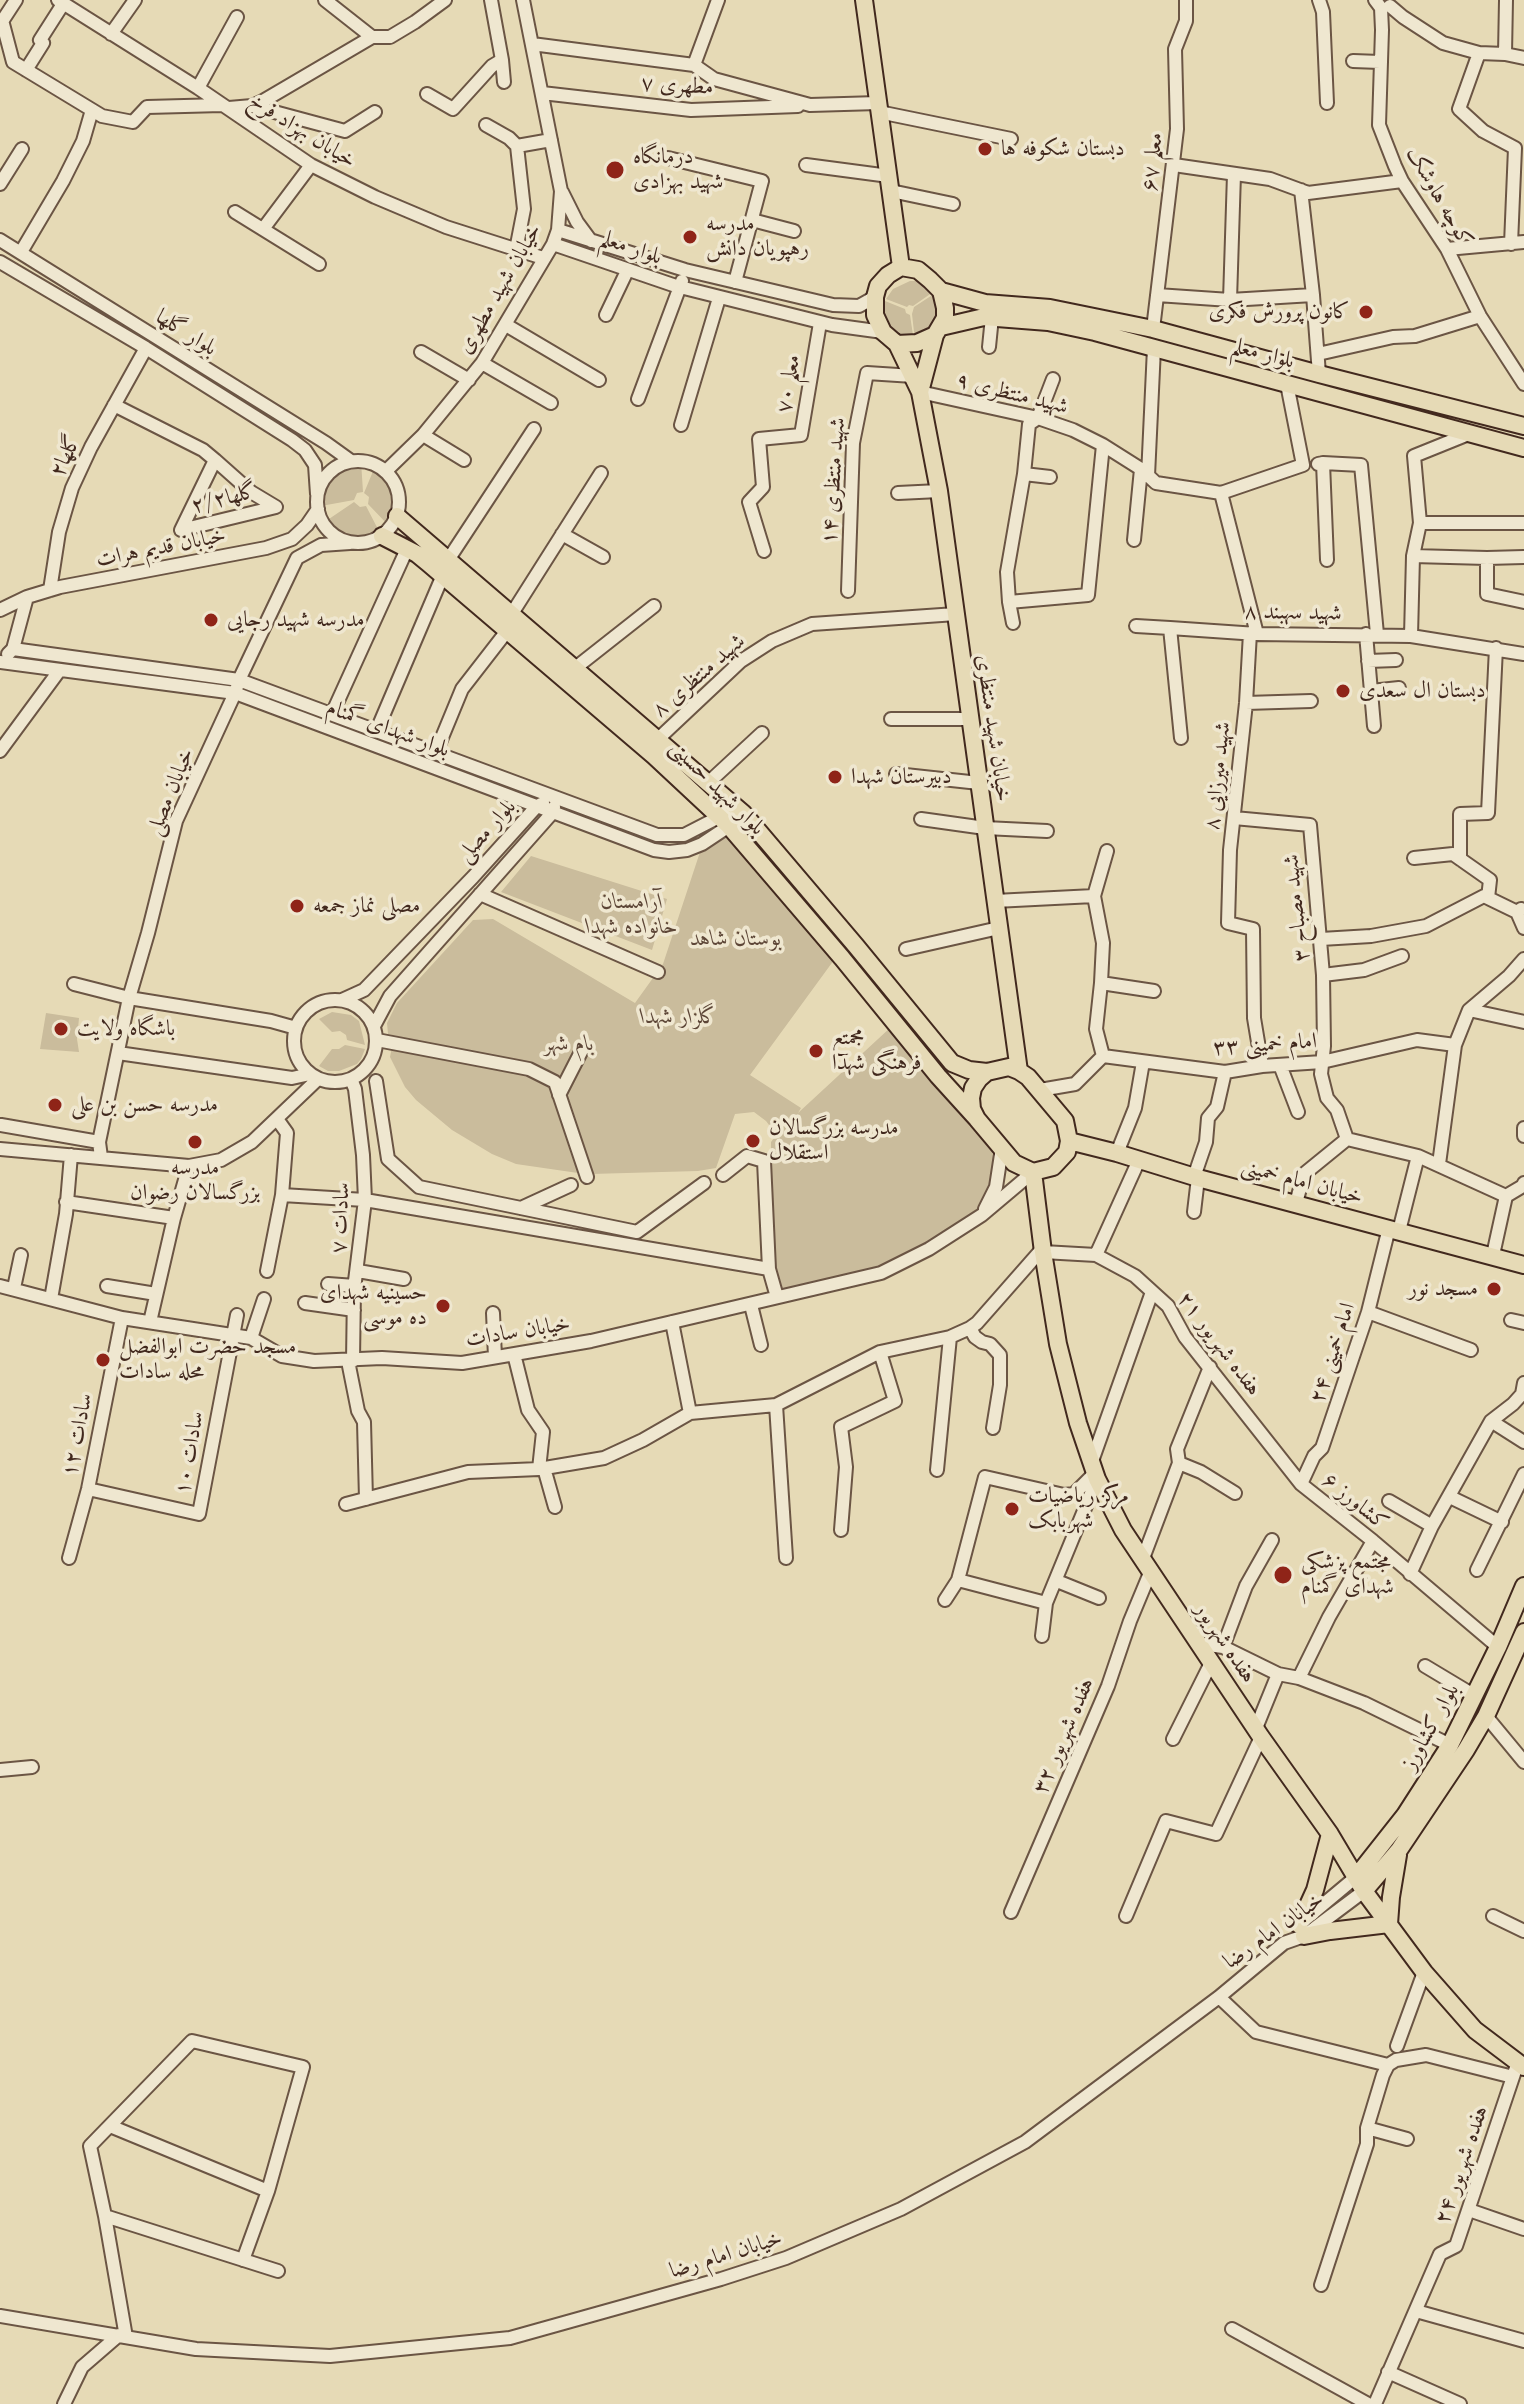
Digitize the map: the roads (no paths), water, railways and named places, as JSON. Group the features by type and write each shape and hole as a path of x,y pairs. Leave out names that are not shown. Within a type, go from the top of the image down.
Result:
{"main road":[{"path":"864,0 901,267"},
{"path":"901,267 918,270 941,291 945,308 920,392 897,344 883,332 875,315 878,286 901,267"},
{"name":"بلوار معلم","path":"941,291 985,303 1050,308 1153,329 1524,426"},
{"name":"بلوار معلم","path":"938,331 984,317 1048,322 1524,448"},
{"path":"897,344 917,343 938,331"},
{"name":"خیابان شهید منتظری","path":"920,392 939,491 1019,1071"},
{"name":"بلوار شهید حسینی","path":"397,516 417,548"},
{"name":"بلوار شهید حسینی","path":"382,536 417,548 445,568 509,623 724,822 977,1119"},
{"name":"بلوار شهید حسینی","path":"509,623 574,669 738,809 952,1063"},
{"path":"938,1076 947,1072 952,1063 969,1070 987,1072 1009,1067 1019,1071 1040,1090 1065,1121 1069,1141 1061,1161 1053,1167 1033,1172 1014,1163 977,1119 971,1098 973,1088 987,1072"},
{"name":"خیابان امام خمینی","path":"1069,1141 1524,1265"},
{"name":"هفده شهریور","path":"1033,1172 1058,1344 1094,1472 1123,1530 1330,1834 1360,1884 1424,1972 1475,2030 1518,2069"},
{"name":"بلوار کشاورز","path":"1388,1852 1450,1745 1524,1586"},
{"name":"بلوار کشاورز","path":"1360,1884 1466,1750 1519,1658 1524,1632"},
{"path":"1330,1834 1302,1930 1330,1931 1389,1924 1388,1852 1346,1860"}],"street":[{"path":"16,0 1,22 13,62 102,116 133,122 147,107 252,106 345,131 375,112"},
{"path":"111,34 135,0"},
{"path":"325,0 372,37"},
{"path":"252,106 372,37 390,37 445,0"},
{"path":"491,0 504,82"},
{"name":"خیابان شهید مطهری","path":"386,471 423,435 482,363 553,244 558,230 561,191 523,0"},
{"path":"694,65 718,0"},
{"name":"معلم ۶۷","path":"1153,329 1177,129 1175,49 1186,21 1186,0"},
{"path":"1319,0 1323,12 1327,103"},
{"path":"1505,54 1506,0"},
{"path":"26,70 43,43 40,40 61,2"},
{"name":"خیابان بهزاد فرخ","path":"61,2 198,88 311,165 446,227 543,258"},
{"path":"1384,4 1443,43 1479,53 1524,58"},
{"name":"کوچه هاوشک","path":"1384,4 1379,125 1402,181 1447,249 1480,316 1524,384"},
{"path":"198,88 237,17"},
{"path":"532,44 694,65 714,79 810,105"},
{"path":"1447,249 1517,243 1515,148 1483,131 1459,109 1479,53"},
{"path":"427,94 453,109 492,66 502,60"},
{"path":"1353,61 1380,62"},
{"name":"مطهری ۷","path":"542,93 691,110 810,105 878,108 1011,139"},
{"path":"21,252 83,141 92,110"},
{"path":"486,125 517,146 524,209 516,250"},
{"path":"517,146 551,140"},
{"path":"0,184 22,149"},
{"path":"668,158 762,181 735,282"},
{"path":"263,229 311,165"},
{"path":"806,165 890,183 953,204"},
{"path":"1174,165 1270,179 1308,193 1402,181"},
{"path":"1230,300 1234,174"},
{"path":"1301,190 1319,374"},
{"path":"561,191 591,241"},
{"path":"235,212 319,264"},
{"path":"752,220 794,231"},
{"name":"بلوار معلم","path":"558,230 685,270 833,305 859,306 875,297"},
{"name":"بلوار گلها","path":"0,240 351,461"},
{"name":"بلوار معلم","path":"553,244 627,271 719,298 820,323 883,332"},
{"name":"بلوار گلها","path":"0,262 146,348 292,440 305,450 315,465 317,494"},
{"path":"638,399 685,270"},
{"path":"606,315 627,271"},
{"path":"1157,295 1230,300 1313,295"},
{"path":"681,425 719,298"},
{"path":"87,314 96,300"},
{"path":"1318,354 1393,337 1415,336 1480,316"},
{"path":"989,347 992,317"},
{"name":"معلم ۷۰","path":"764,551 749,502 763,487 759,439 801,435 820,323"},
{"path":"506,325 599,380"},
{"name":"گلها۲","path":"50,590 59,532 72,488 146,348"},
{"path":"1134,540 1145,472 1154,348"},
{"path":"421,352 469,380"},
{"path":"482,363 551,403"},
{"name":"شهید منتظری ۱۴","path":"848,591 853,443 867,373 913,376"},
{"path":"1013,623 1007,572 1024,474 1029,424 1038,418 1053,379"},
{"path":"1287,384 1303,465"},
{"name":"شهید منتظری ۹","path":"920,392 1038,418 1103,445 1145,472 1156,483 1221,493"},
{"name":"گلها۲/۲","path":"114,405 203,450 215,460 251,492 276,507 181,530 215,460"},
{"path":"377,730 445,568 534,429"},
{"path":"1411,636 1413,556 1420,523 1414,456 1471,433"},
{"path":"423,435 464,460"},
{"path":"1009,602 1088,595 1103,445"},
{"path":"351,461 376,464 386,471 398,492 397,516 391,527 372,541 350,543 337,538 319,517 318,509 317,494 329,472 351,461"},
{"path":"1323,463 1327,560"},
{"path":"1221,493 1303,465 1361,465 1372,634 1368,661 1374,726"},
{"path":"436,752 462,689 509,623 601,473"},
{"path":"1024,474 1050,477"},
{"path":"898,493 939,491"},
{"name":"شهید میرزایی ۸","path":"1221,493 1254,634 1230,850 1228,923 1253,929 1254,1018 1262,1066"},
{"name":"خیابان قدیم هرات","path":"0,610 50,590 266,548 292,539 318,509"},
{"path":"1420,523 1524,523"},
{"path":"562,534 603,557"},
{"name":"خیابان مصلی","path":"101,1157 99,1142 129,998 176,821 297,558 321,545 350,543"},
{"path":"332,714 417,548"},
{"path":"1413,556 1524,557"},
{"path":"1487,558 1487,594 1524,602"},
{"path":"0,662 13,649 27,597"},
{"path":"574,669 654,606"},
{"name":"شهید منتظری ۸","path":"657,740 741,661 772,641 812,624 956,614"},
{"name":"شهید سهبند ۸","path":"1136,626 1254,634 1411,636 1524,654"},
{"path":"1170,628 1181,738"},
{"path":"1460,859 1460,814 1488,813 1496,648"},
{"name":"بلوار شهدای گمنام","path":"13,649 239,680 657,835 684,835 724,822"},
{"path":"1368,661 1396,660"},
{"name":"بلوار شهدای گمنام","path":"0,662 235,693 654,850 687,850 702,844 738,809"},
{"path":"0,751 59,671"},
{"path":"1371,691 1399,688"},
{"path":"1246,703 1311,701"},
{"path":"891,719 970,719"},
{"path":"708,783 762,733"},
{"path":"896,774 979,783"},
{"name":"بلوار مصلی","path":"342,1000 364,990 537,806 557,798"},
{"name":"بلوار مصلی","path":"374,1026 390,996 553,812 557,798"},
{"name":"شهید مصباح ۳","path":"1234,818 1310,825 1323,975 1324,1046 1321,1074 1327,1098 1337,1110 1347,1139"},
{"path":"921,819 985,828 1047,831"},
{"path":"1040,1090 1075,1084 1103,1056 1096,1029 1103,943 1094,896 1107,851"},
{"path":"1414,858 1453,854 1490,880 1488,898"},
{"path":"480,894 658,972"},
{"path":"995,901 1094,896"},
{"path":"1321,939 1371,936 1426,926 1484,896 1521,910 1524,928"},
{"path":"906,949 999,928"},
{"path":"1323,975 1364,970 1402,956"},
{"path":"1439,1164 1455,1045 1469,1010 1524,959"},
{"path":"1101,983 1154,991"},
{"path":"74,984 129,998 271,1021 296,1028"},
{"path":"118,1053 292,1078 314,1076 335,1082 351,1079 371,1062 377,1040 374,1026 355,1005 342,1000 327,1001 303,1015 294,1038 297,1058 314,1076"},
{"path":"1469,1010 1524,1022"},
{"path":"377,1040 529,1069 555,1082 587,1177"},
{"name":"امام خمینی ۳۳","path":"1103,1056 1225,1072 1322,1062 1417,1040 1455,1045"},
{"path":"559,1095 583,1048"},
{"path":"1117,1153 1135,1108 1143,1062"},
{"path":"1280,1065 1298,1112"},
{"path":"1194,1212 1196,1178 1206,1142 1208,1118 1217,1107 1225,1072"},
{"path":"0,1149 189,1166 221,1160 252,1142 277,1119 314,1076"},
{"name":"سادات ۷","path":"351,1079 355,1089 365,1200 350,1361 358,1411 364,1422 366,1499"},
{"path":"376,1081 388,1159 419,1187 637,1232 704,1183"},
{"path":"267,1271 282,1195 287,1133 277,1119"},
{"path":"1,1125 99,1142"},
{"path":"1524,1128 1524,1136"},
{"path":"1296,1203 1304,1174 1347,1139 1418,1156 1506,1196"},
{"path":"982,1215 996,1187 1002,1148"},
{"path":"51,1299 71,1155"},
{"path":"723,1175 747,1156 764,1161 769,1269 777,1297"},
{"name":"امام خمینی ۲۴","path":"1301,1484 1314,1456 1322,1448 1418,1156"},
{"path":"1096,1255 1139,1160"},
{"path":"150,1322 189,1166"},
{"name":"خیابان سادات","path":"0,1286 122,1318 251,1338 282,1356 314,1361 410,1359 462,1363 591,1341 881,1273 929,1249 982,1215 1033,1172"},
{"path":"1493,1255 1506,1196 1524,1183"},
{"path":"521,1208 571,1185"},
{"path":"282,1195 365,1200 769,1269"},
{"path":"66,1202 174,1218"},
{"path":"346,1504 468,1472 542,1469 604,1458 690,1413 776,1405 880,1352 950,1337 970,1328 1043,1250"},
{"name":"هفده شهریور ۲۱","path":"1043,1250 1096,1255 1135,1276 1168,1306 1185,1337 1269,1441"},
{"path":"14,1288 21,1255"},
{"path":"358,1271 404,1279"},
{"path":"328,1284 355,1286"},
{"path":"107,1286 156,1294"},
{"path":"1042,1636 1046,1603 1057,1581 1152,1292"},
{"path":"251,1338 264,1299"},
{"path":"305,1303 354,1310"},
{"path":"751,1305 761,1345"},
{"path":"1368,1312 1471,1350"},
{"path":"493,1313 495,1357"},
{"path":"232,1334 237,1315"},
{"name":"سادات ۱۲","path":"69,1558 88,1489 122,1318"},
{"path":"672,1322 690,1413"},
{"path":"970,1328 975,1337 990,1344 1000,1355 1000,1385 993,1428"},
{"name":"سادات ۱۰","path":"88,1489 199,1514 232,1334"},
{"path":"937,1470 950,1337"},
{"path":"841,1530 846,1467 841,1427 895,1401 880,1352"},
{"path":"514,1354 528,1410 543,1432 542,1469 555,1507"},
{"name":"هفده شهریور ۳۲","path":"1011,1912 1108,1686 1179,1463 1177,1449 1210,1367"},
{"path":"1410,1574 1432,1526 1491,1421 1522,1394 1524,1383"},
{"path":"776,1405 786,1558"},
{"path":"1491,1421 1524,1442"},
{"name":"کشاورز ۶","path":"1269,1441 1301,1484 1498,1647"},
{"path":"1179,1463 1201,1472 1235,1493"},
{"path":"945,1600 958,1580 985,1477 1064,1495 1074,1494 1094,1472"},
{"path":"1477,1570 1524,1474"},
{"path":"1450,1497 1502,1522"},
{"path":"1389,1501 1432,1526"},
{"path":"1223,1647 1246,1586 1272,1540"},
{"path":"1299,1678 1329,1617 1373,1541"},
{"path":"958,1580 1046,1603"},
{"path":"1057,1581 1099,1598"},
{"path":"1201,1644 1223,1647 1278,1674 1299,1678 1364,1703 1450,1745"},
{"path":"1173,1739 1212,1661"},
{"path":"1425,1666 1475,1696"},
{"path":"1126,1916 1166,1821 1216,1834 1278,1674"},
{"path":"1486,1716 1524,1762"},
{"path":"0,1770 32,1767"},
{"path":"1302,1930 1360,1884"},
{"path":"1493,1916 1524,1931"},
{"name":"خیابان امام رضا","path":"0,2316 196,2349 330,2356 510,2338 721,2279 786,2258 901,2209 1025,2142 1219,1997 1302,1930"},
{"path":"1397,2046 1424,1972"},
{"path":"1219,1997 1256,2032 1388,2065"},
{"path":"64,2404 82,2367 122,2336 105,2216 90,2146 192,2041 303,2067 268,2191 243,2260"},
{"path":"1321,2285 1367,2144 1367,2128 1388,2065 1396,2060 1426,2055 1518,2069"},
{"name":"هفده شهریور ۲۴","path":"1375,2404 1440,2254 1456,2246 1518,2069"},
{"path":"110,2126 268,2191"},
{"path":"1367,2128 1407,2139"},
{"path":"1469,2210 1524,2229"},
{"path":"105,2216 278,2271"},
{"path":"1416,2311 1524,2341"},
{"path":"1232,2329 1368,2404"},
{"path":"1388,2372 1460,2404"}],"place":[{"name":"دبستان شکوفه ها","path":"985,149"},
{"name":"درمانگاه شهید بهزادی","path":"615,170"},
{"name":"مدرسه رهپویان دانش","path":"690,237"},
{"name":"کانون پرورش فکری","path":"1366,312"},
{"name":"مدرسه شهید رجایی","path":"211,620"},
{"name":"دبستان ال سعدی","path":"1343,691"},
{"name":"دبیرستان شهدا","path":"835,777"},
{"name":"مصلی نماز جمعه","path":"297,906"},
{"name":"باشگاه ولایت","path":"61,1029"},
{"name":"مجمتع فرهنگی شهدا","path":"816,1051"},
{"name":"مدرسه حسن بن علی","path":"55,1105"},
{"name":"مدرسه بزرگسالان استقلال","path":"753,1141"},
{"name":"مدرسه بزرگسالان رضوان","path":"195,1142"},
{"name":"مسجد نور","path":"1494,1289"},
{"name":"حسینیه شهدای ده موسی","path":"443,1306"},
{"name":"مسجد حضرت ابوالفضل محله سادات","path":"103,1360"},
{"name":"مرکز ریاضیات شهربابک","path":"1012,1509"},
{"name":"مجتمع پزشکی شهدای گمنام","path":"1283,1575"}],"park label":[{"name":"آرامستان خانواده شهدا","path":"632,914"},
{"name":"بوستان شاهد","path":"736,939"},
{"name":"گلزار شهدا","path":"679,1017"},
{"name":"بام شهر","path":"569,1044"}]}
